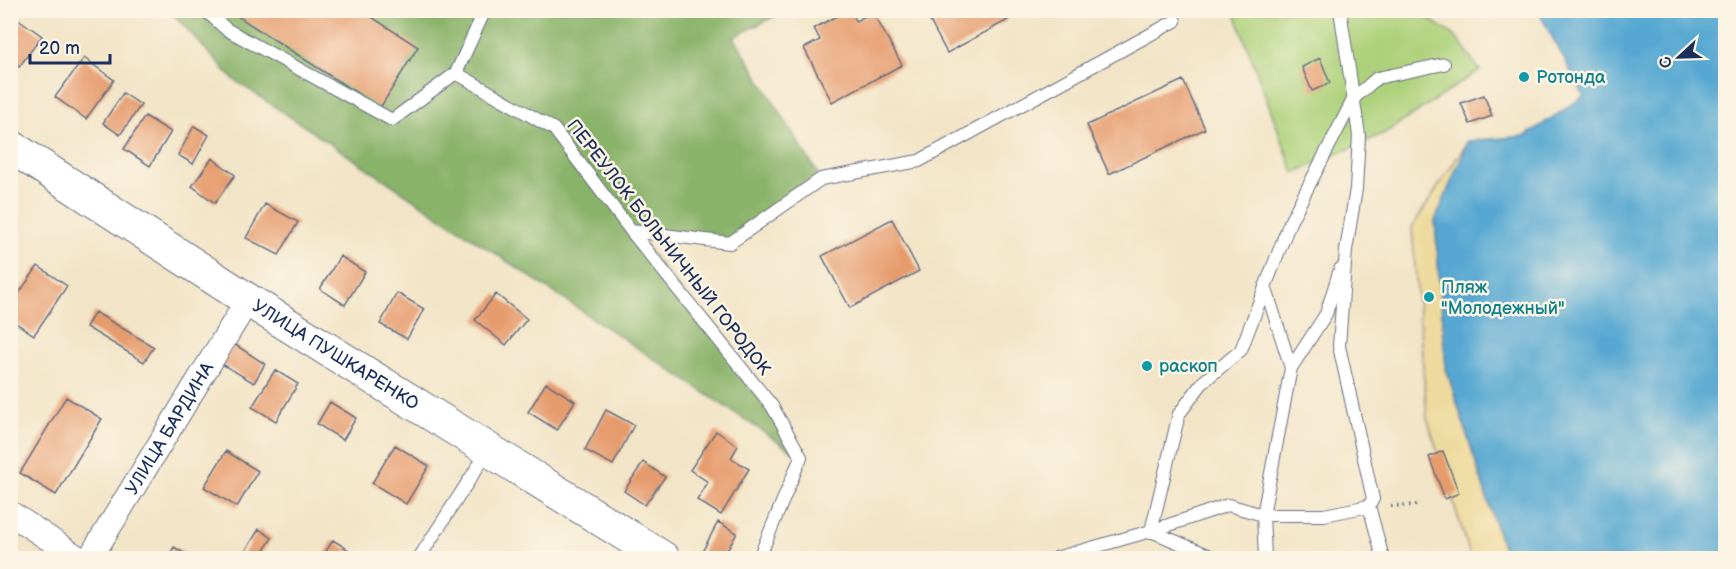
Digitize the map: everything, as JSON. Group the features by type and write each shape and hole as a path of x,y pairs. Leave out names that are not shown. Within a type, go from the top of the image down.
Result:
{"main road":[{"name":"УЛИЦА ПУШКАРЕНКО","path":"10,146 248,300 663,558"}],"street":[{"name":"УЛИЦА БАРДИНА","path":"90,558 248,300"},
{"path":"10,513 78,558"}],"lane":[{"path":"205,10 226,29 392,120 456,73 485,10"},
{"path":"1340,10 1359,135 1356,189 1346,250 1339,346 1373,499 1369,506 1383,558"},
{"path":"632,231 730,243 821,179 919,161 1175,21"},
{"path":"1151,531 1179,414 1203,382 1241,350 1290,222 1354,98 1377,78 1444,64"},
{"name":"ПЕРЕУЛОК БОЛЬНИЧНЫЙ ГОРОДОК","path":"456,73 554,129 772,406 801,457 759,558"},
{"path":"1265,558 1263,515 1291,368 1326,314 1346,250"},
{"path":"1265,286 1291,368"},
{"path":"419,558 488,450"},
{"path":"1056,558 1151,531 1228,505 1263,515 1324,515 1369,506"},
{"path":"1151,531 1215,558"}],"green space":[{"path":"170,11 785,11 734,37 821,179 730,243 633,231 772,406 801,457 233,79"},
{"path":"1234,11 1417,11 1455,36 1480,70 1385,133 1294,173"}],"sand":[{"name":"Пляж \"Молодежный\"","path":"1468,141 1435,221 1446,368 1506,558 1471,558 1427,418 1412,227"}],"water":[{"path":"1538,11 1725,11 1725,558 1506,558 1446,368 1435,221 1468,141 1525,136 1584,96"}],"building":[{"path":"228,10 361,10 418,47 380,108"},
{"path":"849,10 856,21 873,12 902,65 832,102 804,48 820,40 814,28"},
{"path":"924,10 1003,10 1008,20 947,53"},
{"path":"14,16 42,36 19,67 10,61 10,20"},
{"path":"84,58 114,80 86,119 55,97"},
{"path":"1320,58 1330,83 1312,91 1302,67"},
{"path":"1183,80 1205,129 1109,174 1087,125"},
{"path":"123,93 141,105 120,135 103,123"},
{"path":"1484,95 1492,116 1470,124 1461,103"},
{"path":"145,116 171,132 150,166 124,149"},
{"path":"194,126 209,135 193,164 178,155"},
{"path":"212,158 235,175 215,203 192,186"},
{"path":"265,204 298,222 279,255 246,238"},
{"path":"892,219 919,271 850,308 822,256"},
{"path":"340,256 365,272 345,305 320,289"},
{"path":"38,266 67,286 34,335 10,319 10,306"},
{"path":"397,293 424,309 407,339 380,324"},
{"path":"496,294 527,319 506,345 475,320"},
{"path":"95,312 154,347 144,362 86,327"},
{"path":"234,344 265,364 254,383 222,364"},
{"path":"275,370 298,384 276,421 252,407"},
{"path":"546,383 575,401 557,430 528,412"},
{"path":"66,397 102,419 56,495 20,473"},
{"path":"330,402 356,418 343,440 317,424"},
{"path":"606,410 634,425 613,465 585,450"},
{"path":"716,431 738,446 731,458 749,469 721,515 697,500 708,482 690,470"},
{"path":"395,445 429,466 406,504 372,483"},
{"path":"226,451 258,471 237,507 204,487"},
{"path":"1443,451 1459,493 1445,499 1429,457"},
{"path":"643,462 665,477 645,505 624,491"},
{"path":"718,522 737,533 723,558 710,558 701,554"},
{"path":"259,529 272,538 259,558 241,558"},
{"path":"333,540 352,552 348,558 322,558"},
{"path":"174,547 192,558 167,558"}],"place":[{"name":"Ротонда","path":"1524,77"},
{"name":"Пляж \"Молодежный\"","path":"1429,297"},
{"name":"раскоп","path":"1147,366"}]}
